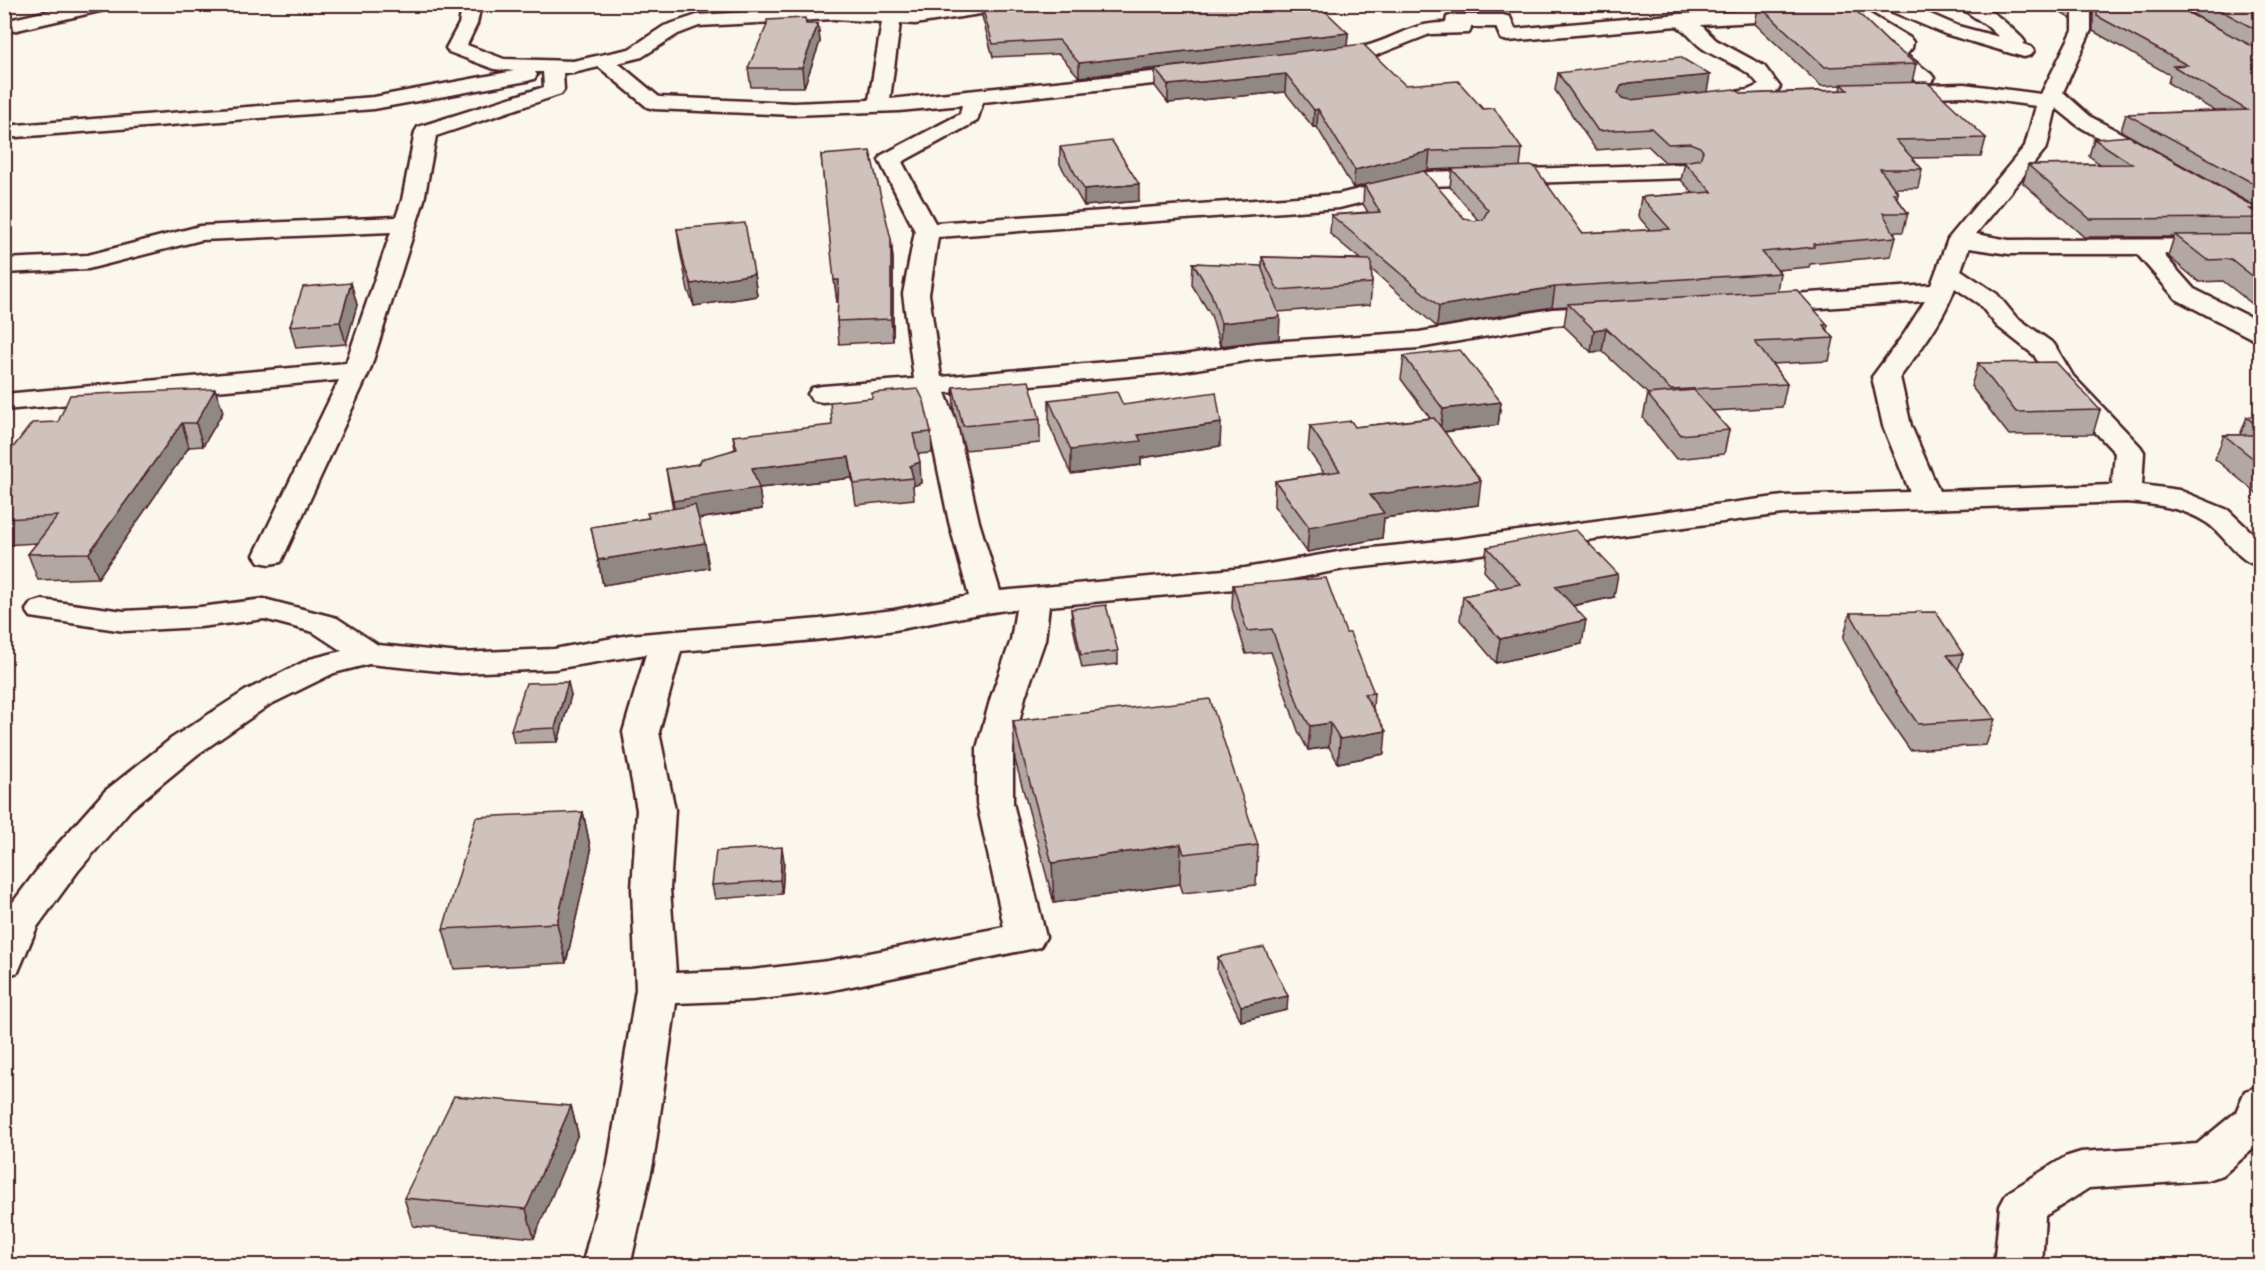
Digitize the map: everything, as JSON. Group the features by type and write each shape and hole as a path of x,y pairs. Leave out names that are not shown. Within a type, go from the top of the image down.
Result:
{"street":[{"path":"472,4 468,24 456,48 501,65 563,69"},
{"path":"4,132 374,103 563,69 635,53 671,30 697,21 834,13 915,18 1000,4"},
{"path":"1964,4 1993,21 2024,51"},
{"path":"4,27 100,5"},
{"path":"1312,59 1369,52 1428,28 1462,29 1454,21 1498,13 1508,35 1680,20 1715,12 1898,5 1949,29 2024,51 2072,52"},
{"path":"1929,500 1903,444 1891,409 1886,377 1916,337 1944,282 1960,239 2036,147 2050,98 2082,30 2087,5"},
{"path":"1844,8 1903,42 1902,48 1894,55 1928,81 1926,89"},
{"path":"879,106 892,16"},
{"path":"1680,20 1697,30 1701,37 1710,44 1758,71 1766,79 1770,87 1753,96"},
{"path":"602,60 654,103 793,109 879,106 973,98 1220,70"},
{"path":"270,555 357,370 413,200 426,132 554,90 563,69"},
{"path":"1871,93 1926,89 1965,90 2050,98 2084,121 2168,168"},
{"path":"1697,102 1783,94"},
{"path":"973,98 970,117 890,160 927,231 916,294 929,387 942,421 964,522 987,602"},
{"path":"927,231 1339,201 1435,188 1687,171"},
{"path":"4,266 88,262 200,233 405,224"},
{"path":"1960,239 2009,248 2260,246"},
{"path":"2145,248 2184,294 2260,332"},
{"path":"1740,306 1944,282 1988,299 2006,321 2045,350 2062,380 2130,452 2126,493"},
{"path":"822,394 929,387 1184,363 1257,351 1419,340 1552,317 1639,312"},
{"path":"4,402 357,370"},
{"path":"4,962 19,923 46,885 118,800 184,746 257,698 322,666 369,654 472,663 554,659 629,645 894,620 987,602 1245,578 1344,560 1458,548 1784,505 2126,493 2168,496 2217,516 2260,557"},
{"path":"657,989 752,985 828,976 1026,937 995,803 995,748 1008,697 1028,640 1034,598"},
{"path":"42,610 124,621 200,617 264,609 325,625 369,654"},
{"path":"606,1266 621,1216 643,1094 657,989 651,889 656,810 641,732 666,643"},
{"path":"4,906 46,885"},
{"path":"2018,1266 2023,1206 2080,1170 2207,1162 2257,1120 2260,1103"}],"building":[{"path":"981,4 1318,4 1348,33 1079,63 1059,40 993,44"},
{"path":"1849,4 1889,43 1916,64 1825,67 1759,6"},
{"path":"2098,4 2173,5 2260,50 2260,187 2126,114 2247,110 2173,66 2187,65 2097,16"},
{"path":"2209,4 2260,4 2260,32"},
{"path":"805,18 806,24 818,24 802,68 748,68 767,25 767,20"},
{"path":"1363,44 1405,85 1458,81 1483,109 1494,108 1522,149 1430,151 1355,170 1318,109 1314,110 1286,74 1168,85 1155,69"},
{"path":"1680,57 1710,75 1629,83 1621,86 1618,93 1622,98 1630,100 1734,89 1743,94 1848,90 1842,84 1927,82 1986,138 1896,140 1922,169 1880,169 1898,193 1893,193 1908,213 1883,213 1896,237 1814,244 1814,247 1762,252 1780,273 1555,287 1439,306 1331,215 1380,212 1364,185 1424,171 1464,218 1474,221 1483,219 1488,210 1452,169 1534,166 1582,233 1670,229 1641,197 1712,192 1684,162 1700,159 1703,151 1700,147 1690,143 1668,144 1651,128 1598,131 1558,73"},
{"path":"2129,136 2258,209 2250,209 2260,218 2090,219 2028,165 2132,164 2094,139"},
{"path":"1112,141 1139,184 1084,189 1060,147"},
{"path":"870,151 891,239 891,319 837,321 839,280 834,280 821,155"},
{"path":"745,223 754,274 691,284 685,268 677,229"},
{"path":"2260,234 2260,282 2231,259 2207,260 2175,235"},
{"path":"1262,257 1371,260 1372,283 1278,290"},
{"path":"1193,263 1261,266 1280,317 1221,323 1211,293"},
{"path":"351,283 340,322 290,326 303,287"},
{"path":"1797,290 1828,325 1823,325 1834,338 1755,342 1787,384 1671,390 1606,328 1594,330 1568,304"},
{"path":"1460,350 1501,402 1443,409 1404,356"},
{"path":"2056,362 2100,410 2016,412 1978,363"},
{"path":"1029,381 1040,419 963,426 953,387"},
{"path":"215,389 196,423 182,423 89,553 28,554 58,516 4,519 4,459 32,423 58,422 70,395"},
{"path":"918,389 924,401 931,432 913,434 920,462 910,466 913,478 854,484 849,457 752,468 759,488 673,501 666,469 699,464 702,459 737,449 733,436 832,425 830,402 872,398 872,393"},
{"path":"1694,390 1729,430 1681,435 1647,394"},
{"path":"1117,392 1123,405 1216,392 1221,423 1138,435 1141,441 1071,450 1049,400"},
{"path":"2260,416 2260,429 2247,417"},
{"path":"1434,418 1481,481 1370,495 1384,513 1309,527 1275,481 1340,471 1310,426 1351,421 1355,427"},
{"path":"2224,435 2260,435 2260,464"},
{"path":"695,505 705,543 598,560 591,527 649,518 647,513"},
{"path":"1576,530 1618,574 1555,586 1586,620 1500,639 1463,596 1520,584 1487,547"},
{"path":"1326,578 1346,633 1350,633 1374,693 1364,694 1386,731 1340,739 1330,723 1310,726 1299,707 1272,629 1247,631 1233,585"},
{"path":"1106,605 1118,651 1081,655 1071,609"},
{"path":"1936,612 1963,654 1947,655 1995,719 1918,724 1893,688 1850,613"},
{"path":"568,682 555,728 511,730 526,683"},
{"path":"1210,699 1258,845 1184,854 1181,844 1052,863 1013,721"},
{"path":"583,812 557,923 443,929 476,817"},
{"path":"782,847 780,880 712,885 716,851"},
{"path":"1264,947 1288,996 1241,1006 1218,957"},
{"path":"454,1096 571,1106 526,1209 404,1198"}]}
